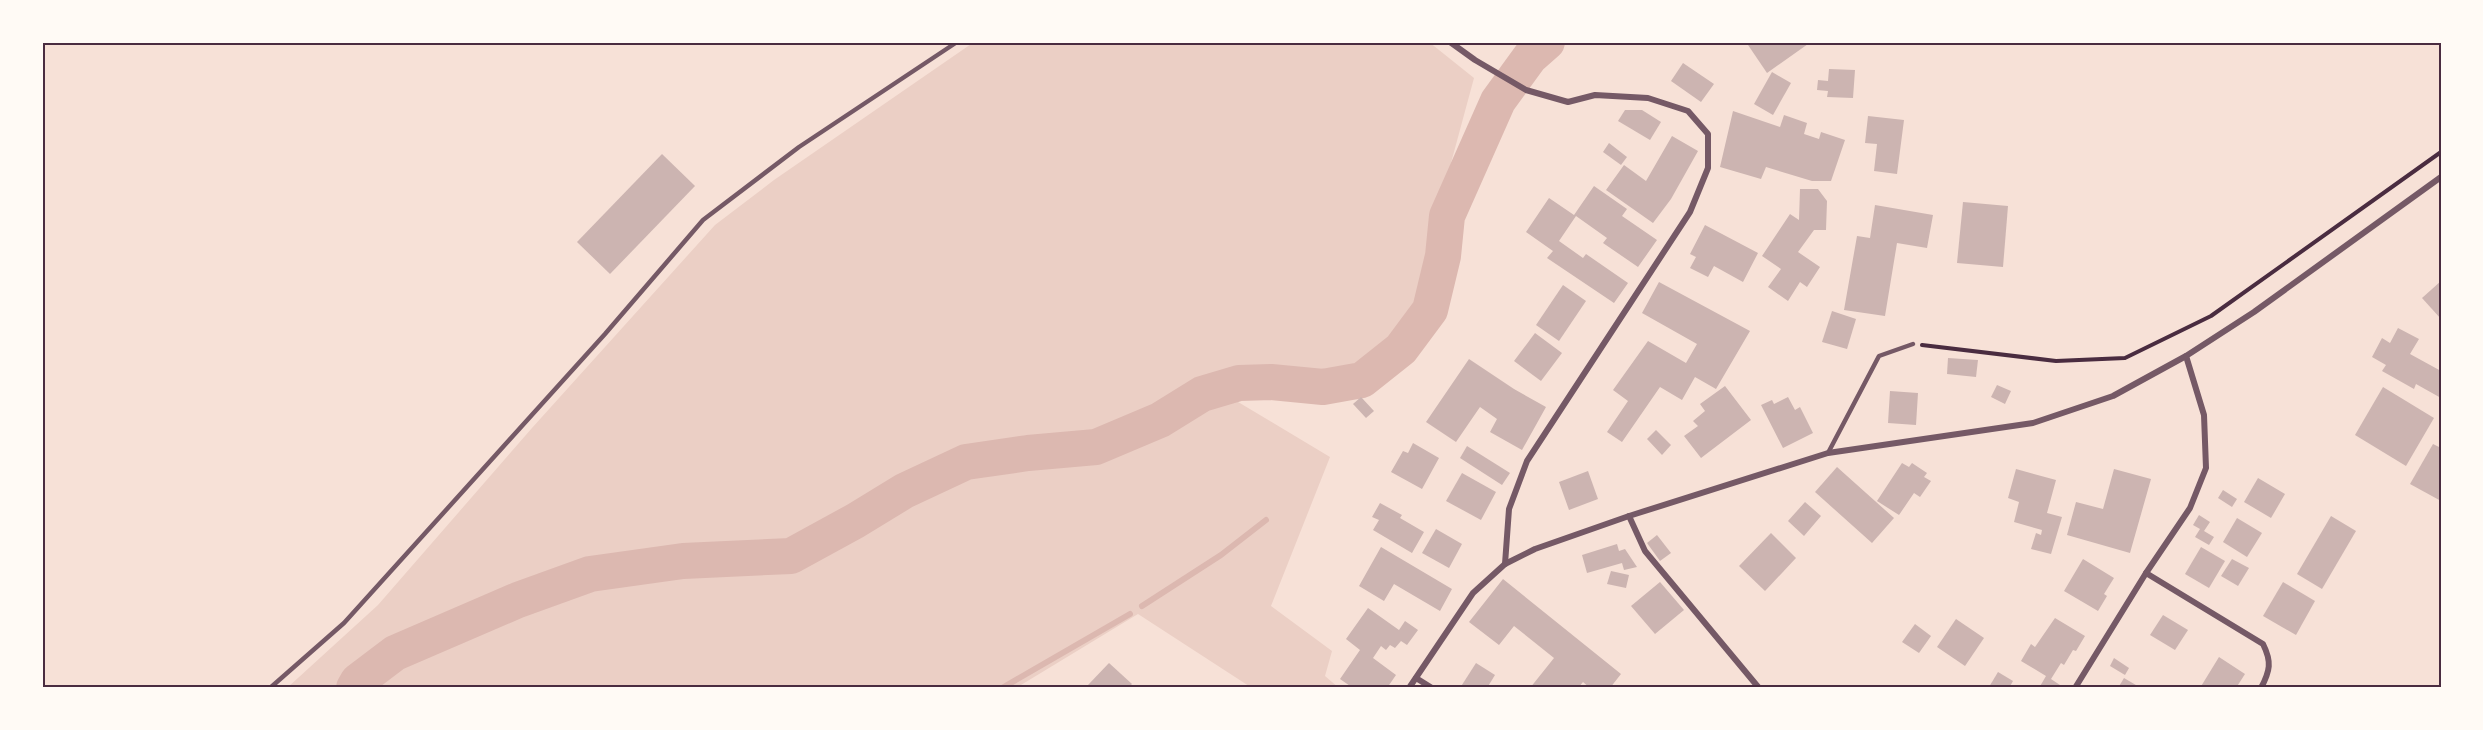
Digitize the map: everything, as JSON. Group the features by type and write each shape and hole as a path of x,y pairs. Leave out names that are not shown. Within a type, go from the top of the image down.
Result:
{"street":[{"path":"1450,42 1475,60 1526,90 1568,102 1595,95 1648,98 1688,111 1708,134 1708,168 1690,212 1527,461 1509,509 1505,564"},
{"path":"1409,688 1473,593 1505,564 1535,549 1629,516 1828,453 2033,423 2113,396 2186,356 2254,312 2441,177"},
{"path":"2076,688 2146,573 2190,508 2206,468 2204,415 2186,356"},
{"path":"1629,516 1645,550 1759,688"},
{"path":"2146,573 2264,644 2269,656 2270,672 2260,688"},
{"path":"1416,678 1432,688"}],"lane":[{"path":"270,688 344,623 605,334 703,220 799,147 957,42"},
{"path":"1828,453 1879,356 1913,344"}],"path":[{"path":"1913,344 2056,361 2124,358 2211,316 2441,152"}],"shaded area":[{"path":"974,42 1429,42 1474,78 1435,222 1424,291 1390,344 1346,374 1313,378 1256,368 1208,384 1330,457 1271,606 1332,651 1325,676 1339,688 1252,688 1138,614 1016,688 287,688 378,605 532,428 715,225 774,180"}],"building":[{"path":"1746,42 1806,42 1808,44 1767,73"},
{"path":"1683,63 1714,84 1701,102 1671,81"},
{"path":"1829,69 1855,70 1853,98 1827,97 1828,91 1817,90 1818,80 1828,81"},
{"path":"1772,72 1791,83 1773,115 1754,104"},
{"path":"1625,110 1642,110 1661,122 1650,140 1618,121"},
{"path":"1733,111 1780,127 1784,115 1807,123 1804,134 1819,139 1821,132 1845,140 1831,181 1812,181 1766,167 1761,179 1720,167"},
{"path":"1868,116 1904,120 1897,174 1874,171 1877,144 1865,143"},
{"path":"1672,136 1698,151 1671,199 1653,223 1606,190 1624,165 1646,181"},
{"path":"1609,143 1627,157 1621,165 1603,152"},
{"path":"662,154 695,186 610,274 577,242"},
{"path":"1594,186 1627,209 1622,216 1657,240 1638,267 1603,243 1607,238 1576,216 1559,241 1583,258 1586,254 1628,283 1614,303 1547,258 1553,251 1526,232 1549,198 1574,215"},
{"path":"1800,189 1818,189 1827,201 1826,230 1814,230 1798,252 1820,267 1807,287 1800,282 1788,301 1768,287 1781,269 1762,256 1790,214 1799,220"},
{"path":"1963,202 2008,206 2003,267 1957,263"},
{"path":"1875,205 1933,215 1927,248 1897,243 1885,316 1844,310 1857,236 1870,238"},
{"path":"1705,225 1758,253 1743,282 1714,266 1708,277 1690,268 1696,257 1690,254"},
{"path":"2441,281 2441,319 2422,298"},
{"path":"1659,282 1750,331 1716,389 1695,377 1682,400 1660,387 1622,442 1607,432 1628,401 1613,390 1648,341 1686,363 1697,344 1642,313"},
{"path":"1563,285 1586,301 1559,341 1536,325"},
{"path":"1832,311 1856,319 1847,349 1822,342"},
{"path":"2398,328 2419,339 2410,354 2441,371 2441,398 2416,384 2414,389 2382,371 2386,365 2372,357 2382,338 2390,343"},
{"path":"1535,333 1562,353 1541,381 1514,361"},
{"path":"1948,358 1978,360 1976,377 1947,374"},
{"path":"1469,359 1546,407 1522,450 1490,432 1497,419 1480,407 1456,442 1426,422"},
{"path":"1997,385 2011,391 2005,404 1991,397"},
{"path":"1725,386 1751,420 1701,458 1684,436 1698,426 1693,421 1705,411 1700,404"},
{"path":"2383,387 2434,418 2406,466 2355,435"},
{"path":"1890,391 1918,393 1916,425 1888,423"},
{"path":"1361,397 1374,411 1366,418 1353,404"},
{"path":"1788,397 1795,410 1800,407 1813,433 1783,448 1761,405 1772,400 1774,404"},
{"path":"1656,430 1671,445 1662,455 1647,439"},
{"path":"1413,443 1439,458 1422,489 1391,472 1403,451 1408,453"},
{"path":"2433,444 2441,448 2441,501 2410,484"},
{"path":"1467,446 1510,473 1502,485 1460,458"},
{"path":"1902,463 1909,467 1912,463 1927,473 1924,477 1931,481 1920,497 1914,493 1899,515 1877,501"},
{"path":"1837,467 1894,518 1872,543 1815,492"},
{"path":"2016,469 2056,480 2047,513 2062,517 2051,554 2031,549 2036,533 2041,535 2042,530 2014,522 2019,502 2008,498"},
{"path":"2114,469 2151,479 2130,553 2067,535 2076,502 2103,509"},
{"path":"1588,471 1598,499 1569,510 1559,482"},
{"path":"1462,473 1496,492 1481,520 1446,501"},
{"path":"2258,478 2285,494 2271,518 2244,502"},
{"path":"2223,490 2237,499 2232,507 2218,498"},
{"path":"1805,502 1821,516 1804,536 1788,521"},
{"path":"1380,503 1402,515 1400,518 1424,532 1412,553 1373,530 1379,520 1372,517"},
{"path":"2199,515 2210,522 2204,531 2214,537 2209,545 2195,537 2200,529 2193,525"},
{"path":"2331,516 2356,531 2322,589 2297,574"},
{"path":"2237,518 2262,533 2247,557 2223,542"},
{"path":"1436,529 1462,544 1449,568 1422,553"},
{"path":"1771,533 1796,558 1765,591 1739,566"},
{"path":"1657,535 1671,553 1660,561 1647,543"},
{"path":"1617,544 1619,551 1625,549 1637,567 1624,570 1622,563 1587,573 1582,555"},
{"path":"1381,547 1452,589 1440,611 1394,584 1384,601 1359,586"},
{"path":"2201,547 2225,561 2209,588 2185,574"},
{"path":"2083,559 2114,578 2104,594 2107,596 2098,611 2064,591"},
{"path":"2232,559 2249,568 2238,586 2221,576"},
{"path":"1611,571 1629,575 1626,588 1607,584"},
{"path":"1503,579 1621,674 1610,688 1590,688 1583,682 1578,688 1530,688 1554,658 1514,626 1499,645 1469,622"},
{"path":"1660,582 1684,610 1655,634 1631,606"},
{"path":"2283,582 2315,601 2296,635 2263,616"},
{"path":"1368,608 1399,630 1405,621 1418,630 1407,645 1401,641 1395,648 1390,645 1386,650 1381,646 1373,658 1396,675 1387,688 1353,688 1340,679 1360,650 1346,639"},
{"path":"2163,615 2188,630 2175,650 2150,635"},
{"path":"2055,618 2085,636 2076,651 2073,650 2064,665 2061,663 2051,679 2060,685 2059,688 2039,688 2046,676 2021,661 2031,644 2035,647"},
{"path":"1956,619 1984,638 1965,666 1937,647"},
{"path":"1915,624 1931,636 1919,653 1902,642"},
{"path":"2219,657 2245,674 2236,688 2200,688"},
{"path":"2114,658 2129,668 2125,675 2110,666"},
{"path":"1109,663 1132,684 1128,688 1092,688 1088,685"},
{"path":"1476,663 1495,675 1487,688 1460,688"},
{"path":"1998,672 2013,681 2009,688 1989,687"},
{"path":"2124,678 2141,688 2118,688"}],"waterway":[{"path":"354,688 358,681 395,653 518,600 590,574 683,561 791,556 904,491 966,462 1028,453 1096,447 1160,420 1202,394 1239,383 1271,382 1323,387 1362,380 1401,349 1430,310 1443,256 1447,216 1498,101 1530,57 1547,42"},
{"path":"1142,606 1221,555 1266,520"},
{"path":"1002,688 1130,614"}]}
